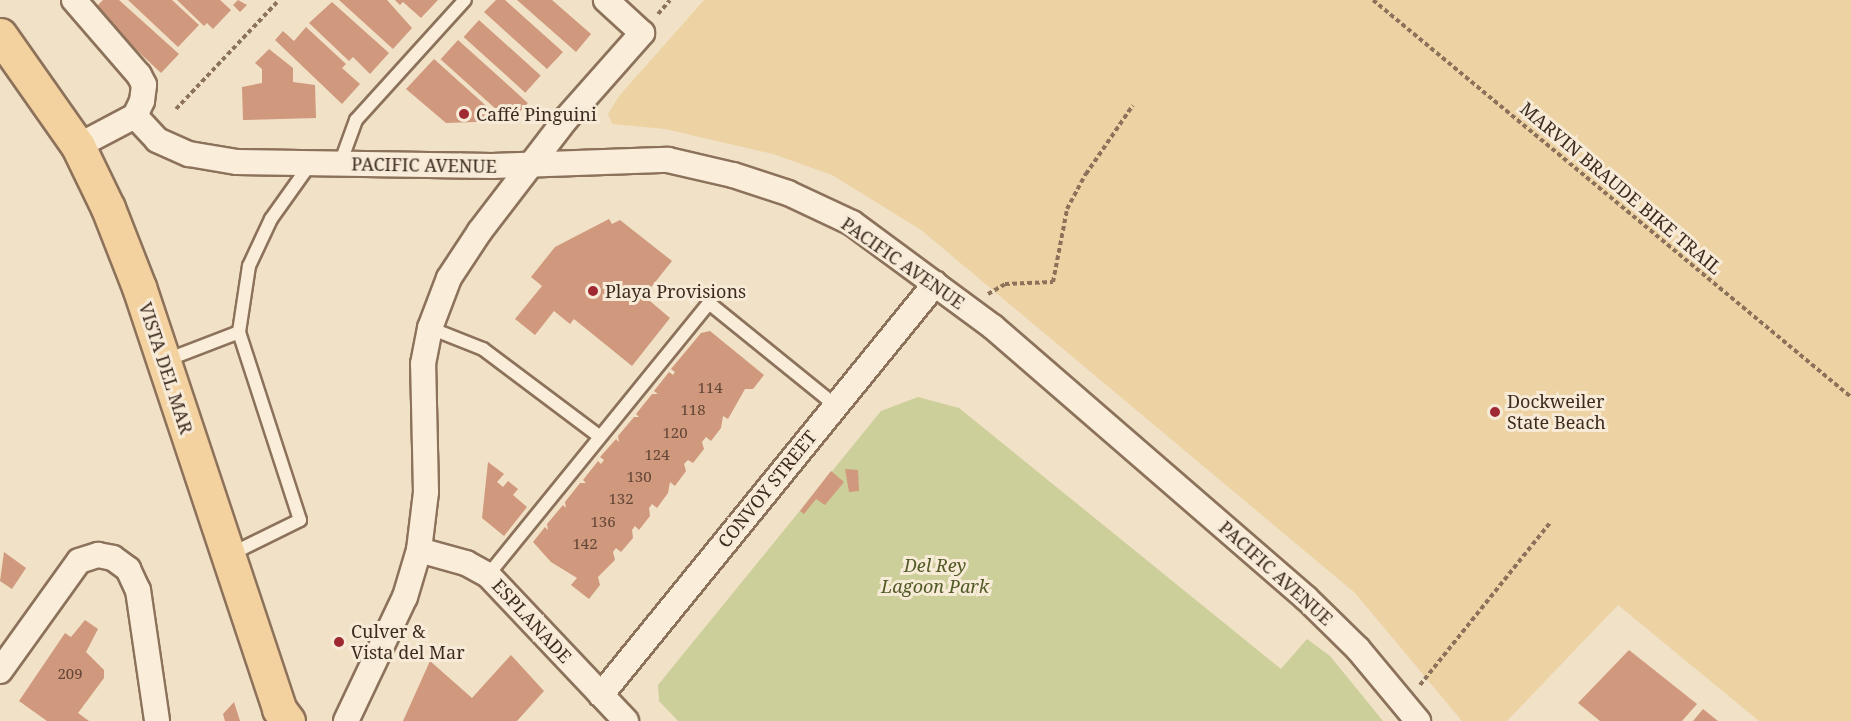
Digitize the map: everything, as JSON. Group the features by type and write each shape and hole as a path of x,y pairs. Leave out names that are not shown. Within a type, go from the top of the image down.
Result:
{"main road":[{"name":"VISTA DEL MAR","path":"0,35 78,146 116,227 164,361 279,709 288,721"}],"street":[{"path":"345,721 405,597 418,550 426,492 423,364 430,328 449,278 529,165 642,33 606,0"},
{"path":"78,146 135,116 142,100 144,85 139,75 84,4"},
{"name":"PACIFIC AVENUE","path":"135,116 157,140 189,154 237,162 529,165 668,160 733,175 788,194 852,223 968,308 1306,598 1358,649 1411,713"},
{"name":"CONVOY STREET","path":"601,694 935,284"},
{"name":"ESPLANADE","path":"418,550 466,563 488,575 626,721"},
{"path":"0,671 79,561 98,555 113,558 128,569 138,590 157,721"}],"lane":[{"path":"340,164 356,120 465,0"},
{"path":"228,556 300,520 239,332 249,266 271,219 311,163"},
{"path":"488,575 708,303 835,405"},
{"path":"430,328 483,349 600,437"},
{"path":"164,361 239,332"}],"path":[{"path":"176,109 279,0"},
{"name":"MARVIN BRAUDE BIKE TRAIL","path":"1373,0 1851,397"},
{"path":"968,308 1005,284 1053,282 1067,209 1086,174 1134,105"},
{"path":"1411,713 1550,523"}],"green space":[{"name":"Del Rey Lagoon Park","path":"918,397 959,408 1281,669 1307,639 1330,656 1383,721 678,721 659,701 658,685 881,411"}],"sand":[{"name":"Dockweiler State Beach","path":"704,0 1851,0 1851,721 1759,721 1618,605 1507,721 1462,721 1355,593 921,230 832,175 773,154 665,129 612,124 608,114 619,96"}],"building":[{"path":"103,0 119,0 179,54 161,73 110,25 97,6"},
{"path":"128,0 172,0 199,25 178,47"},
{"path":"177,0 220,0 231,10 213,29 207,23 204,26"},
{"path":"238,0 247,5 240,12 233,5"},
{"path":"339,0 387,0 412,28 393,49"},
{"path":"395,0 438,0 421,18 403,2 400,5"},
{"path":"496,0 505,0 563,52 547,69 484,12"},
{"path":"517,0 552,0 591,34 576,52"},
{"path":"332,2 389,53 370,74 353,57 349,61 309,23"},
{"path":"479,20 541,76 525,93 464,37"},
{"path":"306,27 346,64 342,68 360,84 342,104 275,40 283,31 294,41"},
{"path":"458,40 528,103 510,122 441,59"},
{"path":"269,49 293,68 293,82 315,85 316,118 243,120 242,87 262,83 262,69 255,63"},
{"path":"434,59 503,121 446,123 406,89"},
{"name":"Playa Provisions","path":"609,219 612,224 620,220 672,261 644,296 670,318 632,366 574,319 570,324 554,311 535,335 515,319 542,286 531,277 555,247"},
{"path":"710,331 764,375 753,389 745,389 728,419 723,416 721,428 711,441 706,437 702,442 704,449 693,463 688,460 684,464 686,471 675,486 670,482 668,493 657,508 652,504 649,508 650,516 639,530 635,526 632,530 633,538 621,552 616,548 613,552 615,560 598,577 600,585 589,599 571,585 577,578 551,562 533,542 545,527 548,530 547,524 563,505 566,508 565,502 580,483 586,483 583,480 598,461 601,464 604,460 600,457 616,439 619,442 618,436 634,417 639,417 636,414 652,394 658,394 654,391 669,372 673,375 675,372 671,369 701,333"},
{"path":"488,462 504,474 497,482 503,487 508,481 518,489 513,495 527,507 504,536 482,518"},
{"path":"845,469 858,470 859,491 849,492"},
{"path":"831,471 844,482 825,505 816,499 804,514 800,511"},
{"path":"4,552 26,568 12,589 0,581"},
{"path":"85,620 98,629 86,652 104,670 104,678 78,713 89,721 47,721 19,701 65,633 71,637"},
{"path":"1629,650 1697,704 1682,721 1600,721 1578,703"},
{"path":"511,655 544,691 517,721 403,721 430,661 472,698"},
{"path":"234,702 240,721 225,721 223,714"},
{"path":"1703,709 1718,721 1693,721"}],"place":[{"name":"Caffé Pinguini","path":"464,114"},
{"name":"Playa Provisions","path":"593,291"},
{"name":"Dockweiler State Beach","path":"1495,412"},
{"name":"Culver & Vista del Mar","path":"339,642"}]}
